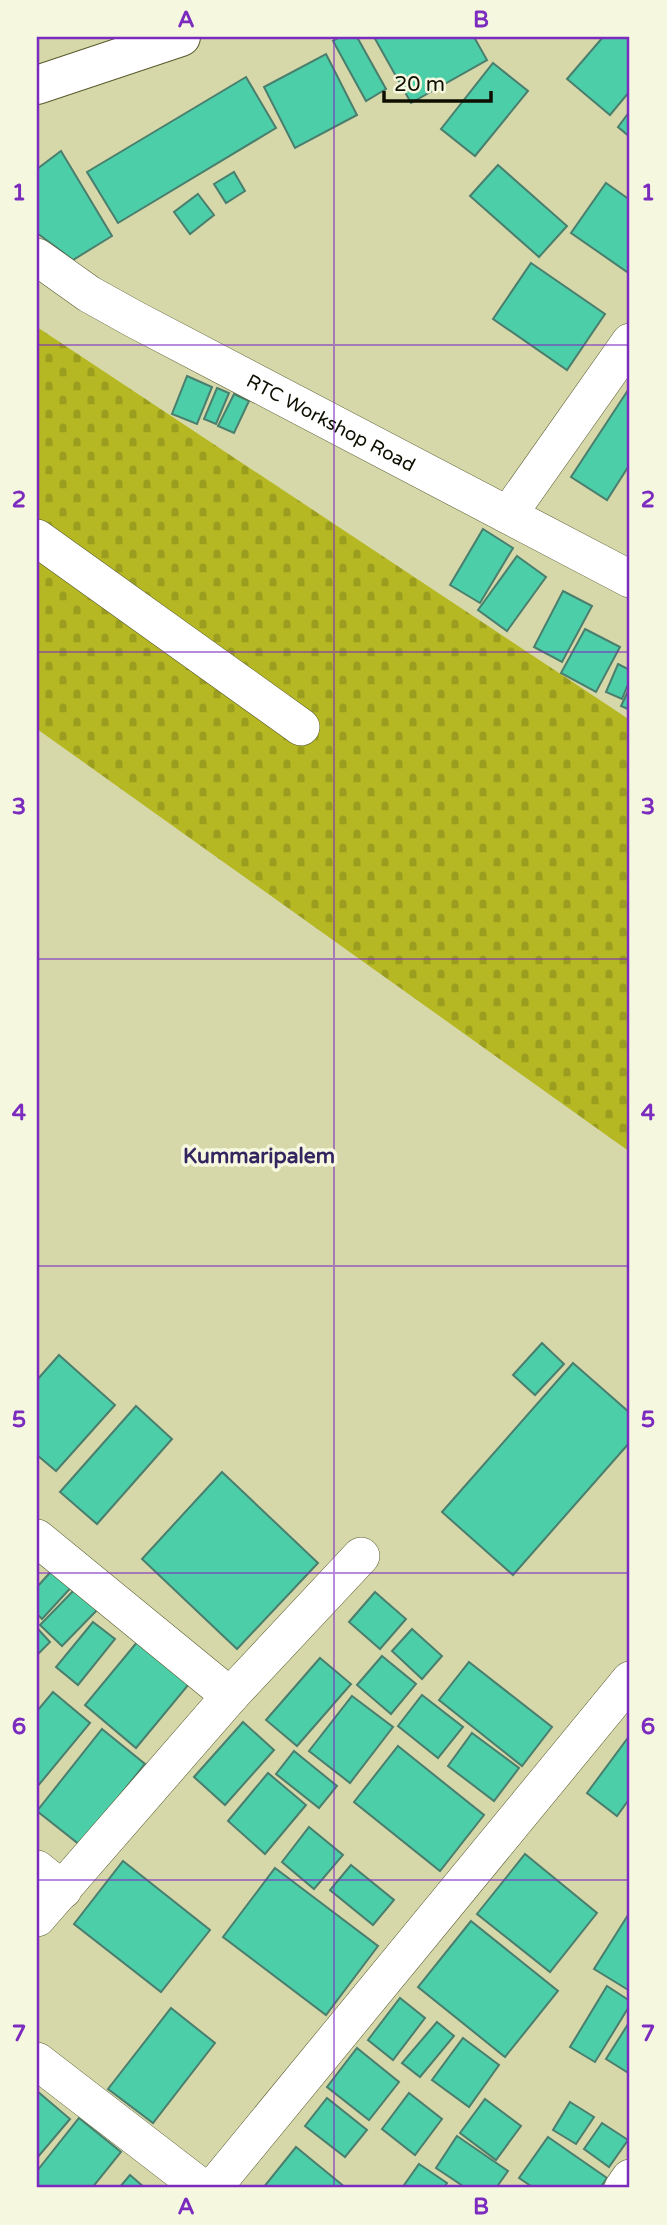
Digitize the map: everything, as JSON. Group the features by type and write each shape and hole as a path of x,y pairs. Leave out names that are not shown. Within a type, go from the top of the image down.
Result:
{"main road":[{"path":"37,86 181,37"}],"street":[{"name":"RTC Workshop Road","path":"37,257 89,294 134,319 630,579"},
{"path":"508,515 630,342"},
{"path":"37,538 301,727"},
{"path":"37,1538 230,1696"},
{"path":"37,1918 50,1879 230,1696 361,1556"},
{"path":"212,2188 630,1680"},
{"path":"37,2061 202,2188"},
{"path":"623,2188 630,2178"}],"green space":[{"path":"37,327 630,720 630,1152 37,729"}],"building":[{"path":"340,37 357,37 386,89 366,101 333,41"},
{"path":"374,37 474,37 487,60 411,103"},
{"path":"603,37 630,37 630,91 610,115 567,79"},
{"path":"326,54 357,115 295,148 264,87"},
{"path":"493,63 528,91 475,156 441,129"},
{"path":"246,77 276,128 118,223 87,172"},
{"path":"630,111 630,137 618,127"},
{"path":"61,151 112,236 73,260 37,233 37,169"},
{"path":"498,165 567,226 539,257 470,196"},
{"path":"234,172 245,191 226,203 214,184"},
{"path":"606,183 630,200 630,274 571,233"},
{"path":"198,194 214,215 190,234 174,212"},
{"path":"531,263 605,314 567,370 493,319"},
{"path":"187,376 212,387 197,424 172,414"},
{"path":"630,387 630,464 607,500 571,477"},
{"path":"217,388 229,393 216,424 204,419"},
{"path":"234,394 249,401 234,433 218,426"},
{"path":"483,529 513,548 480,603 450,585"},
{"path":"517,556 546,577 507,631 478,610"},
{"path":"563,591 592,606 562,662 534,647"},
{"path":"585,629 620,647 596,692 561,673"},
{"path":"618,664 630,670 630,680 622,699 606,692"},
{"path":"630,687 630,710 621,706"},
{"path":"542,1343 564,1364 535,1395 513,1375"},
{"path":"59,1355 115,1405 56,1471 37,1455 37,1380"},
{"path":"573,1363 630,1413 630,1442 513,1575 442,1512"},
{"path":"136,1406 172,1439 97,1524 60,1492"},
{"path":"222,1472 318,1563 237,1649 142,1559"},
{"path":"57,1565 76,1582 42,1619 37,1614 37,1587"},
{"path":"80,1584 102,1605 62,1646 40,1625"},
{"path":"375,1592 406,1619 380,1649 349,1622"},
{"path":"93,1622 115,1639 78,1685 56,1667"},
{"path":"37,1628 50,1642 37,1655"},
{"path":"412,1629 442,1656 422,1679 392,1651"},
{"path":"143,1635 194,1678 136,1748 85,1705"},
{"path":"382,1656 416,1684 391,1714 357,1685"},
{"path":"320,1658 351,1684 297,1746 266,1720"},
{"path":"469,1662 552,1727 522,1766 439,1700"},
{"path":"53,1692 90,1723 37,1787 37,1711"},
{"path":"422,1695 463,1727 438,1758 398,1726"},
{"path":"352,1696 393,1727 350,1783 309,1751"},
{"path":"243,1722 274,1750 225,1805 194,1777"},
{"path":"102,1729 145,1764 80,1845 37,1811"},
{"path":"472,1733 519,1768 494,1801 448,1766"},
{"path":"630,1735 630,1798 617,1816 587,1793"},
{"path":"398,1746 484,1815 440,1871 354,1802"},
{"path":"294,1751 337,1786 319,1808 276,1774"},
{"path":"268,1773 306,1805 265,1854 228,1821"},
{"path":"309,1827 343,1855 314,1889 282,1862"},
{"path":"525,1854 597,1913 550,1972 477,1914"},
{"path":"123,1861 210,1930 161,1992 74,1924"},
{"path":"351,1865 394,1900 373,1925 330,1890"},
{"path":"275,1868 378,1946 326,2015 223,1937"},
{"path":"628,1915 630,1917 630,1991 594,1969"},
{"path":"471,1921 558,1991 505,2057 418,1987"},
{"path":"607,1986 630,2001 630,2005 595,2062 570,2047"},
{"path":"400,1998 425,2018 393,2060 368,2040"},
{"path":"171,2008 215,2043 153,2123 108,2089"},
{"path":"630,2021 630,2074 606,2059"},
{"path":"437,2022 454,2036 420,2077 402,2063"},
{"path":"463,2038 499,2065 469,2107 432,2080"},
{"path":"357,2048 399,2082 369,2120 327,2087"},
{"path":"37,2091 70,2119 37,2158"},
{"path":"409,2093 442,2119 415,2155 382,2129"},
{"path":"327,2098 367,2130 345,2157 305,2126"},
{"path":"485,2099 521,2126 496,2160 460,2133"},
{"path":"570,2102 594,2117 576,2144 553,2130"},
{"path":"79,2118 121,2152 92,2188 37,2188 37,2171"},
{"path":"602,2123 628,2140 609,2167 584,2149"},
{"path":"457,2136 508,2171 496,2188 466,2188 436,2168"},
{"path":"548,2137 607,2178 600,2188 534,2188 519,2178"},
{"path":"296,2147 346,2188 263,2188"},
{"path":"419,2164 447,2183 444,2188 402,2188"},
{"path":"130,2175 145,2188 119,2188"}],"district":[{"name":"Kummaripalem","path":"259,1156"}]}
